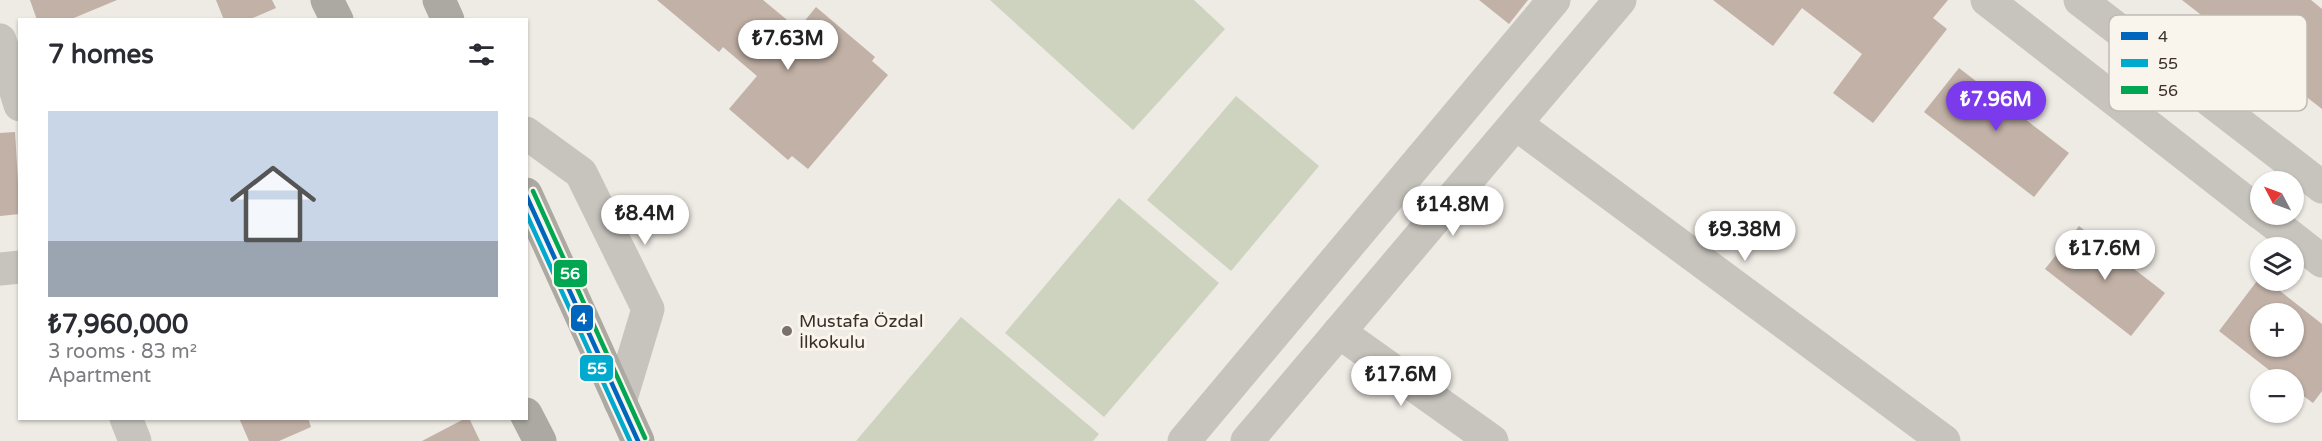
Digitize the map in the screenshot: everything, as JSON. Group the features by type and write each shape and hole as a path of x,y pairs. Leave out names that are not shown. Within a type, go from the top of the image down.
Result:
{"highway":[{"path":"327,0 335,18"},
{"path":"439,0 447,18"},
{"path":"528,198 638,441"},
{"path":"528,418 540,441"}],"street":[{"path":"1184,441 1554,0"},
{"path":"1247,441 1620,0"},
{"path":"1987,0 2109,95"},
{"path":"2080,0 2109,22"},
{"path":"0,40 18,98"},
{"path":"2129,111 2250,205"},
{"path":"2224,111 2322,187"},
{"path":"1516,124 1944,441"},
{"path":"528,134 581,173 648,309 620,402"},
{"path":"2275,225 2322,261"},
{"path":"0,269 18,267"},
{"path":"1340,332 1492,441"},
{"path":"127,420 135,441"}],"green space":[{"path":"990,0 1194,0 1225,29 1133,130"},
{"path":"1236,96 1319,166 1231,271 1147,200"},
{"path":"1119,198 1219,283 1104,417 1005,333"},
{"path":"961,317 1099,434 1093,441 856,441"}],"building":[{"path":"30,0 117,0 74,18 36,18"},
{"path":"216,0 272,0 276,8 253,18 223,18"},
{"path":"657,0 763,0 798,29 816,7 875,57 872,61 888,75 808,169 792,156 788,160 729,109 757,76 723,47 719,52"},
{"path":"1479,0 1528,0 1509,24"},
{"path":"1713,0 1948,0 1933,18 1947,29 1873,123 1833,93 1862,54 1802,8 1773,46"},
{"path":"2182,0 2311,0 2322,9 2322,109 2307,97 2307,15 2201,15"},
{"path":"1959,68 2069,153 2034,197 1924,112"},
{"path":"15,132 18,214 0,216 0,133"},
{"path":"2079,226 2165,293 2131,336 2045,269"},
{"path":"2250,290 2280,291 2295,303 2250,303 2250,355 2219,331"},
{"path":"2304,310 2322,324 2322,391 2313,403 2304,396 2304,369 2268,369 2252,357 2304,357"},
{"path":"240,420 309,420 311,427 279,441 249,441"},
{"path":"462,420 470,420 480,441 422,441"}],"transit line":[{"name":"56","path":"533,191 645,438"},
{"name":"4","path":"528,199 638,441"},
{"name":"55","path":"528,217 630,441"}],"place":[{"name":"Mustafa Özdal İlkokulu","path":"787,331"}]}
